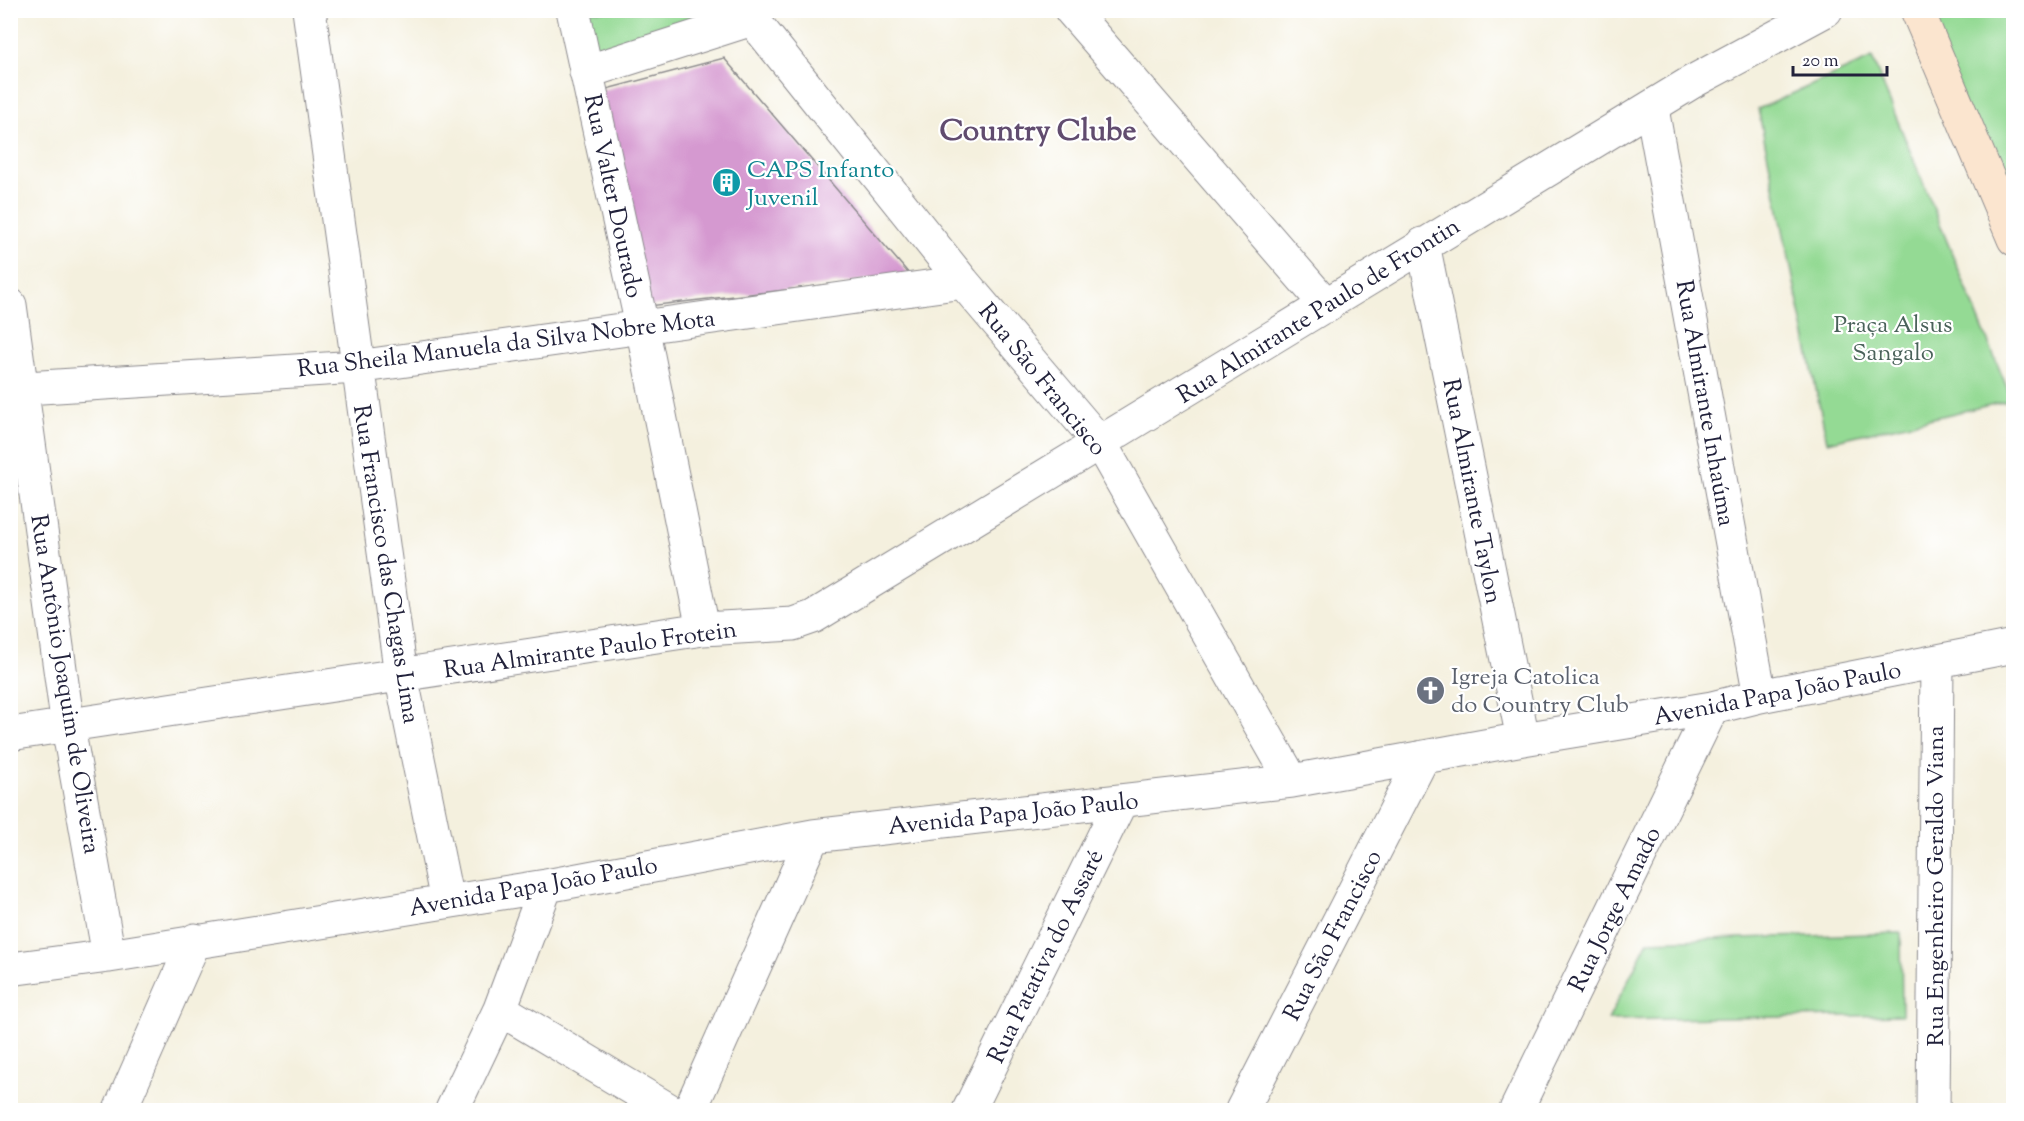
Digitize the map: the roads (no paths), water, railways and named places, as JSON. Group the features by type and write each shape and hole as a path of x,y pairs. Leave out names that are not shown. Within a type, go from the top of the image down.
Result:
{"street":[{"name":"Rua Francisco das Chagas Lima","path":"309,10 401,675 447,901"},
{"name":"Rua Valter Dourado","path":"573,10 642,326 703,629"},
{"path":"1071,10 1327,306"},
{"name":"Rua Almirante Paulo de Frontin","path":"813,617 1327,306 1423,244 1652,109 1692,82 1826,10"},
{"path":"1917,10 2013,238"},
{"path":"586,72 749,15"},
{"name":"Rua São Francisco","path":"749,15 963,282 1100,444 1292,781"},
{"name":"Rua Almirante Inhaúma","path":"1652,109 1760,696"},
{"name":"Rua Almirante Taylon","path":"1423,244 1523,739"},
{"name":"Rua Sheila Manuela da Silva Nobre Mota","path":"17,388 357,367 963,282"},
{"name":"Rua Antônio Joaquim de Oliveira","path":"10,305 17,388 68,727 110,956"},
{"name":"Rua Almirante Paulo Frotein","path":"10,734 703,629 793,624 813,617"},
{"name":"Avenida Papa João Paulo","path":"10,969 110,956 195,940 546,886 813,836 1292,781 1523,739 1712,708 1760,696 2013,646"},
{"name":"Rua Engenheiro Geraldo Viana","path":"1933,1110 1937,662"},
{"name":"Rua Jorge Amado","path":"1516,1110 1712,708"},
{"name":"Rua São Francisco","path":"1242,1110 1422,759"},
{"name":"Rua Patativa do Assaré","path":"969,1110 1121,801"},
{"path":"690,1110 813,836"},
{"path":"452,1110 500,1009 546,886"},
{"path":"120,1110 195,940"},
{"path":"500,1009 669,1110"}],"place":[{"name":"CAPS Infanto Juvenil","path":"726,183"},
{"name":"Igreja Catolica do Country Club","path":"1430,690"}],"district":[{"name":"Country Clube","path":"1038,130"}],"park label":[{"name":"Praça Alsus Sangalo","path":"1893,338"}]}
